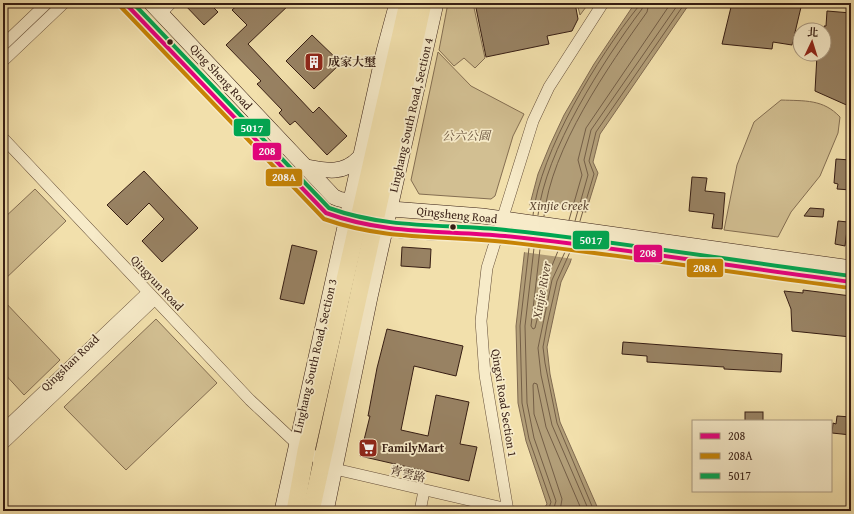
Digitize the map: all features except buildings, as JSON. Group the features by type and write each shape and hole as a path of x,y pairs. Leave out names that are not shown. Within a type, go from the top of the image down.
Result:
{"main road":[{"name":"Linghang South Road, Section 4","path":"370,206 390,87 408,3"},
{"name":"Linghang South Road, Section 4","path":"370,206 423,3"},
{"name":"Linghang South Road, Section 3","path":"311,511 328,465 370,206"},
{"name":"Linghang South Road, Section 3","path":"295,511 301,447 366,225"}],"street":[{"path":"3,45 46,3"},
{"path":"3,61 64,3"},
{"name":"Qingsheng Road","path":"125,3 326,213 366,225 499,227 525,223 587,231 777,266"},
{"name":"Linghang South Road, Section 4","path":"370,206 359,158 397,3"},
{"name":"Linghang South Road, Section 4","path":"366,225 370,206 436,3"},
{"name":"Qingxi Road Section 1","path":"508,510 485,375 481,322 487,268 533,121 549,87 603,3"},
{"name":"Qing Sheng Road","path":"161,6 334,197 370,206"},
{"path":"389,31 390,87"},
{"name":"Qingyun Road","path":"3,138 250,400 301,447"},
{"path":"307,167 336,171 348,168 359,158"},
{"name":"Qingsheng Road","path":"370,206 482,216 499,227 523,239 777,266"},
{"path":"777,266 851,268"},
{"path":"777,266 851,282"},
{"name":"Qingshan Road","path":"3,430 151,296"},
{"name":"Qingshan Road","path":"3,444 151,296"},
{"name":"青雲路","path":"301,447 328,465 424,491 508,510"},
{"name":"Linghang South Road, Section 3","path":"282,511 301,447"},
{"name":"Linghang South Road, Section 3","path":"326,511 328,465"},
{"path":"420,511 424,491"}],"green space":[{"path":"448,3 473,3 485,58 475,68 464,58 454,66 439,50"},
{"path":"577,3 589,3 580,15"},
{"name":"公六公園","path":"438,52 471,86 524,114 513,136 495,196 491,199 419,194 411,180"},
{"path":"781,100 806,101 820,104 834,111 840,117 838,133 820,176 791,212 778,237 724,230 737,165 754,122"},
{"path":"35,189 66,221 3,281 3,219"},
{"path":"3,300 60,360 24,395 3,372"},
{"path":"156,319 217,383 126,470 64,407"}],"water":[{"name":"Xinjie Creek","path":"635,3 690,3 600,134 593,162 598,173 570,263 561,282 547,347 550,374 560,422 599,511 542,511 547,504 526,441 518,403 516,326 530,204 538,174 564,115 594,64"}],"pier":[{"path":"528,205 589,213 574,259 523,252"}],"transit line":[{"name":"208","path":"125,3 326,213 348,220 393,228 482,234 548,241 851,282"},
{"name":"5017","path":"133,3 329,208 351,215 395,223 506,230 851,276"},
{"name":"208A","path":"121,7 324,219 347,226 392,234 506,242 850,288"}],"place":[{"name":"成家大璽","path":"314,62"},
{"name":"FamilyMart","path":"368,448"}],"water label":[{"name":"Xinjie River","path":"541,290"}]}
